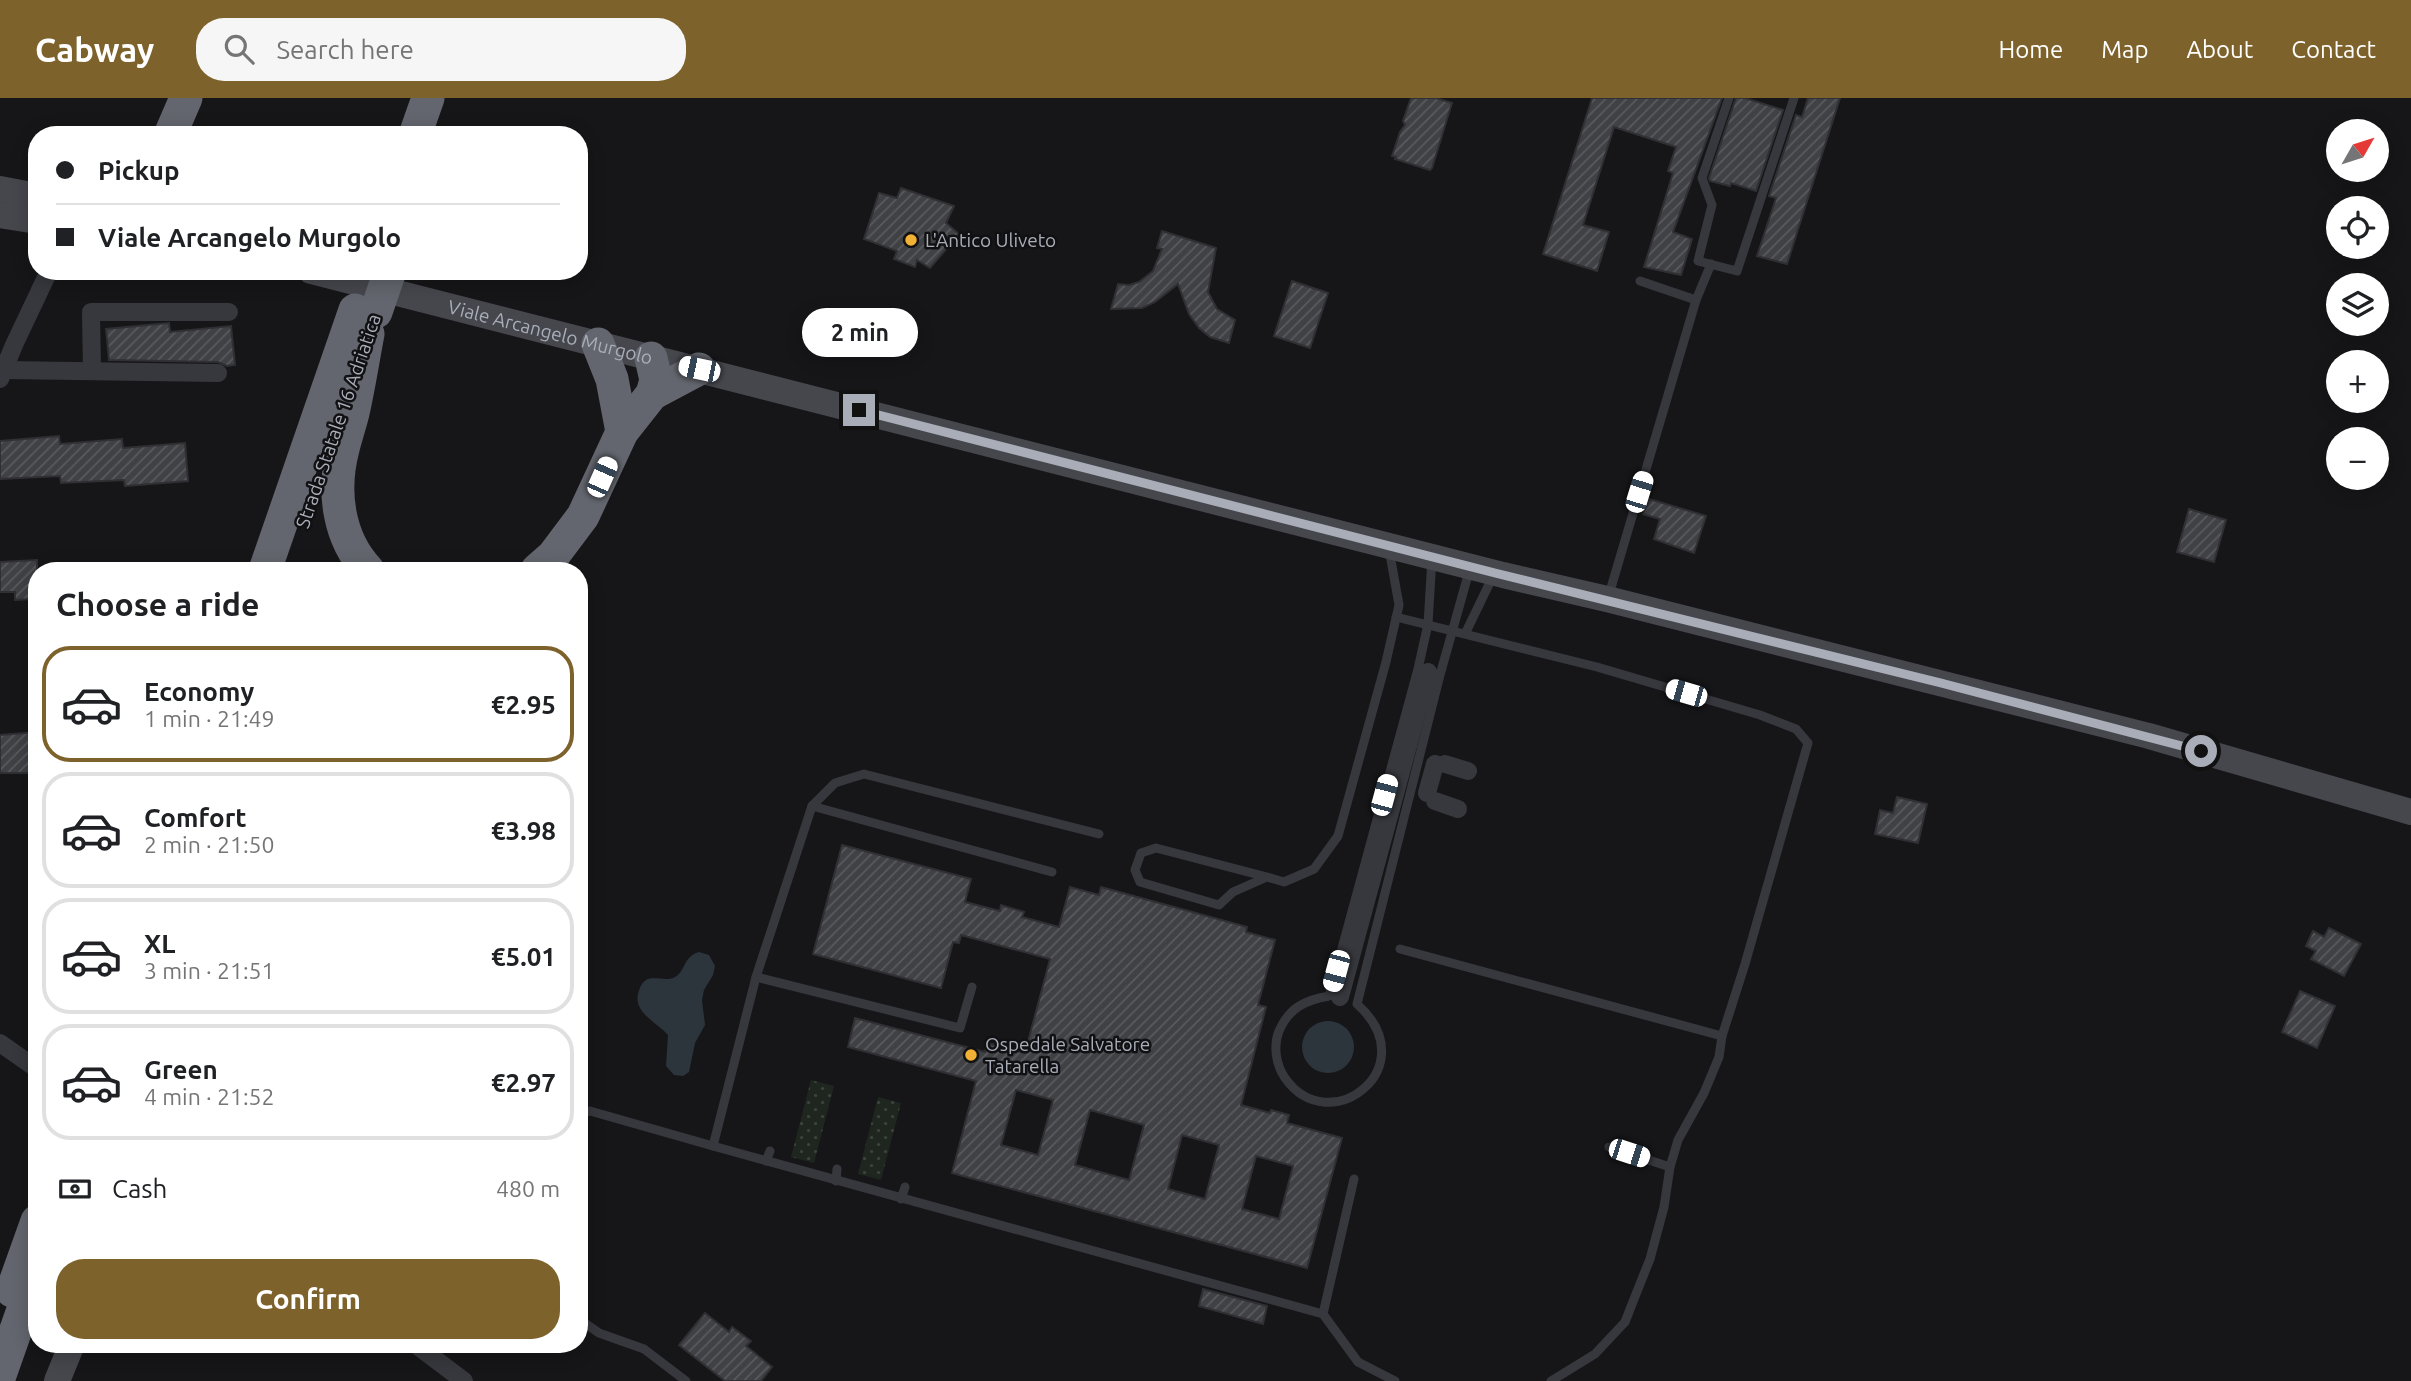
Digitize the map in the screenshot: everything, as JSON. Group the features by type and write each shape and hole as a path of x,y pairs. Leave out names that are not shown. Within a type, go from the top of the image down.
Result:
{"highway":[{"path":"408,126 417,98"},
{"path":"418,126 428,98"},
{"path":"440,126 449,98"},
{"name":"Strada Statale 16 Adriatica","path":"289,562 366,319 368,280"},
{"name":"Strada Statale 16 Adriatica","path":"268,562 366,319 386,280"},
{"path":"363,562 347,539 339,511 338,482 342,452 353,414 366,319"},
{"path":"598,344 612,379 620,419"},
{"path":"651,358 656,380 652,394"},
{"path":"546,562 583,516 635,375 651,358"},
{"path":"620,419 652,394 699,369"},
{"path":"0,1325 28,1246"},
{"path":"0,1375 28,1296"}],"main road":[{"path":"0,189 28,195"},
{"path":"0,215 28,220"},
{"name":"Viale Arcangelo Murgolo","path":"346,280 1483,570 2149,736 2411,812"},
{"path":"57,1381 68,1353"}],"street":[{"path":"44,280 7,343 2,375 92,371 218,373"},
{"path":"92,371 91,312 229,312"},
{"path":"1340,997 1408,772 1427,672"},
{"path":"1458,809 1431,797 1440,764 1468,771"},
{"path":"0,1042 28,1062"},
{"path":"427,1353 464,1381"}],"lane":[{"path":"1729,98 1702,178 1712,205 1698,261 1737,271 1794,98"},
{"path":"1607,599 1696,300 1711,264"},
{"path":"1640,281 1696,300"},
{"path":"1267,877 1233,892 1219,905 1140,882 1135,870 1141,853 1156,848 1267,877 1284,883 1314,869 1338,836 1399,605 1388,544"},
{"path":"1432,556 1428,624 1418,670 1329,996 1311,999 1296,1007 1284,1020 1277,1037 1276,1055 1281,1072 1291,1087 1306,1097 1323,1102 1340,1101 1357,1094 1370,1082 1379,1067 1382,1049 1379,1032 1371,1016 1357,1004 1408,772 1453,629 1483,570"},
{"path":"1466,632 1483,570"},
{"path":"1396,617 1466,632 1597,667 1760,715 1796,729 1808,743 1722,1036 1719,1057 1704,1093 1678,1140 1650,1258 1625,1322 1595,1354 1551,1381"},
{"path":"713,1146 756,977 812,806 835,783 864,774 1099,834"},
{"path":"812,806 1052,872"},
{"path":"1400,949 1722,1036"},
{"path":"756,977 960,1028 972,987"},
{"path":"588,1111 1323,1314 1358,1362 1380,1378 1395,1381"},
{"path":"1609,1147 1670,1167"},
{"path":"766,1161 770,1151"},
{"path":"836,1181 837,1169"},
{"path":"1323,1314 1354,1179"},
{"path":"901,1199 905,1187"},
{"path":"588,1325 599,1333 644,1349 686,1381"}],"shaded area":[{"path":"699,952 709,955 715,966 702,1000 705,1025 695,1043 689,1072 683,1076 674,1075 666,1066 668,1035 641,1010 638,996 646,980 677,976 690,957"},
{"path":"1328,1021 1338,1023 1346,1029 1352,1037 1352,1057 1346,1065 1338,1071 1328,1073 1318,1071 1310,1065 1304,1057 1302,1047 1304,1037 1310,1029 1318,1023"},
{"path":"811,1080 834,1086 814,1163 791,1157"},
{"path":"878,1097 901,1103 881,1180 858,1174"}],"building":[{"path":"1411,98 1436,98 1452,103 1430,170 1392,156 1405,125 1403,121"},
{"path":"1592,98 1722,98 1673,232 1692,239 1681,275 1644,267 1673,173 1668,171 1676,147 1614,127 1583,225 1609,232 1597,271 1543,254"},
{"path":"1736,98 1745,98 1783,110 1756,191 1731,183 1730,186 1710,181 1709,178"},
{"path":"1808,98 1840,98 1787,264 1757,256 1776,198 1769,196 1796,115 1802,117"},
{"path":"901,188 954,206 946,223 959,234 930,268 917,260 915,267 894,259 897,251 864,239 879,193 897,198"},
{"path":"1162,231 1216,248 1208,292 1217,309 1235,320 1229,343 1210,337 1199,328 1189,314 1178,284 1155,302 1142,308 1111,309 1118,284 1139,282 1153,271 1162,249 1157,248"},
{"path":"1292,281 1328,293 1310,348 1274,336"},
{"path":"169,323 170,332 231,326 235,365 227,366 218,362 109,360 106,329"},
{"path":"59,436 60,444 122,439 123,448 185,443 188,481 125,486 124,480 61,483 60,476 0,479 0,441"},
{"path":"1649,499 1706,516 1694,553 1654,539 1660,519 1643,514"},
{"path":"2189,509 2226,520 2214,562 2177,552"},
{"path":"37,560 28,562 28,599 15,600 15,592 0,592 0,562"},
{"path":"28,733 28,773 0,773 0,735"},
{"path":"1897,797 1927,804 1918,843 1875,834 1880,810 1893,813"},
{"name":"Ospedale Salvatore Tatarella","path":"842,845 971,879 965,902 1000,911 1001,905 1024,912 1022,917 1059,927 1070,887 1099,895 1101,887 1247,927 1246,932 1275,940 1258,1005 1266,1007 1241,1105 1289,1115 1287,1123 1342,1138 1307,1268 952,1173 976,1081 848,1047 855,1018 985,1052 987,1043 1025,1053 1050,959 961,935 959,943 953,942 941,988 813,954","holes":["1016,1090 1053,1100 1038,1155 1001,1145","1090,1110 1144,1125 1129,1180 1075,1165","1182,1135 1219,1145 1205,1199 1168,1189","1256,1156 1293,1166 1279,1219 1242,1209"]},
{"path":"2329,928 2361,944 2344,976 2311,959 2316,951 2306,946 2313,931 2324,937"},
{"path":"2300,991 2335,1006 2317,1048 2282,1032"},
{"path":"1203,1289 1267,1306 1263,1324 1199,1306"},
{"path":"705,1313 729,1332 732,1327 751,1341 746,1346 772,1367 761,1381 725,1381 679,1345"}],"place":[{"name":"L'Antico Uliveto","path":"911,240"},
{"name":"Ospedale Salvatore Tatarella","path":"971,1055"}],"route":[{"path":"859,410 2201,751"}]}
